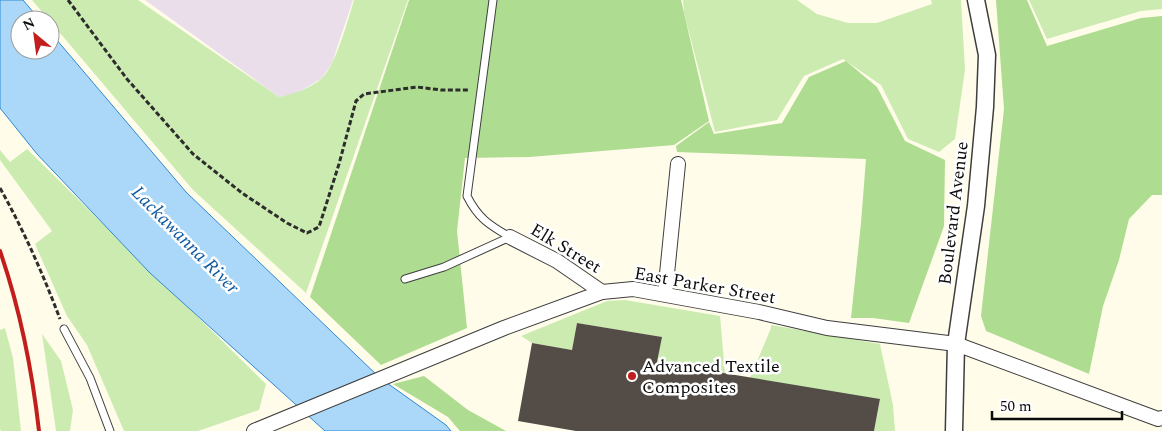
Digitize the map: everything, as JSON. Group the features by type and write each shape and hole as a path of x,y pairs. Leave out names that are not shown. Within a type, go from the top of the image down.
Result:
{"street":[{"name":"Boulevard Avenue","path":"954,431 956,344 976,206 985,107 987,55 976,0"},
{"path":"665,294 678,164"},
{"name":"Elk Street","path":"510,236 557,260 602,292"},
{"name":"East Parker Street","path":"260,428 454,348 602,292 633,289 759,312 827,328 956,344 1158,419 1162,418"}],"lane":[{"path":"493,0 467,196 475,210 489,226 510,236"},
{"path":"405,279 444,267 510,236"},
{"path":"64,329 90,378 110,431"}],"path":[{"path":"68,0 127,79 192,154 242,194 287,223 307,233 319,227 356,101 364,94 417,87 441,90 480,90"},
{"path":"0,188 45,278 64,329"}],"shaded area":[{"path":"145,0 353,0 332,63 322,78 296,94 279,97"}],"green space":[{"path":"32,0 138,0 279,97 296,93 316,83 326,73 341,42 354,0 408,0 306,293 193,190 60,33 60,10 40,10"},
{"path":"409,0 681,0 709,121 674,145 530,157 465,158 457,231 467,328 381,365 310,297"},
{"path":"683,0 797,0 817,14 848,23 877,23 932,4 931,0 961,0 965,70 955,139 939,152 908,139 881,85 843,59 804,76 777,120 715,132 684,13"},
{"path":"996,0 1027,0 1047,46 1141,18 1162,16 1162,195 1152,195 1129,219 1119,260 1103,306 1089,374 986,331 981,316 1004,109"},
{"path":"1029,0 1162,0 1162,9 1141,11 1047,39"},
{"path":"846,61 877,87 905,141 945,160 944,226 909,323 873,318 851,318 866,159 677,152 676,146 709,122 714,134 782,123 809,77"},
{"path":"27,149 266,384 259,410 198,431 124,431 87,345 67,316 35,244 52,231 0,160 0,150 10,162"},
{"path":"625,300 720,316 725,374 657,362 661,337 577,323 572,350 532,343 521,336 607,301"},
{"path":"771,325 880,344 893,405 895,431 874,431 880,400 750,378"},
{"path":"5,328 13,358 21,431 1,431 0,429 0,330"},
{"path":"42,334 61,361 73,410 70,431 56,431"},
{"path":"424,376 468,410 506,431 460,431 448,417 393,384"}],"water":[{"name":"Lackawanna River","path":"0,0 23,0 32,10 10,10 10,60 60,60 60,44 186,192 380,378 446,425 451,431 325,431 150,273 37,154 0,108"}],"building":[{"name":"Advanced Textile Composites","path":"577,323 662,337 657,362 880,399 874,431 576,431 518,421 532,343 572,350"}],"railway":[{"path":"0,251 14,295 24,339 39,431"}],"place":[{"name":"Advanced Textile Composites","path":"632,376"}]}
